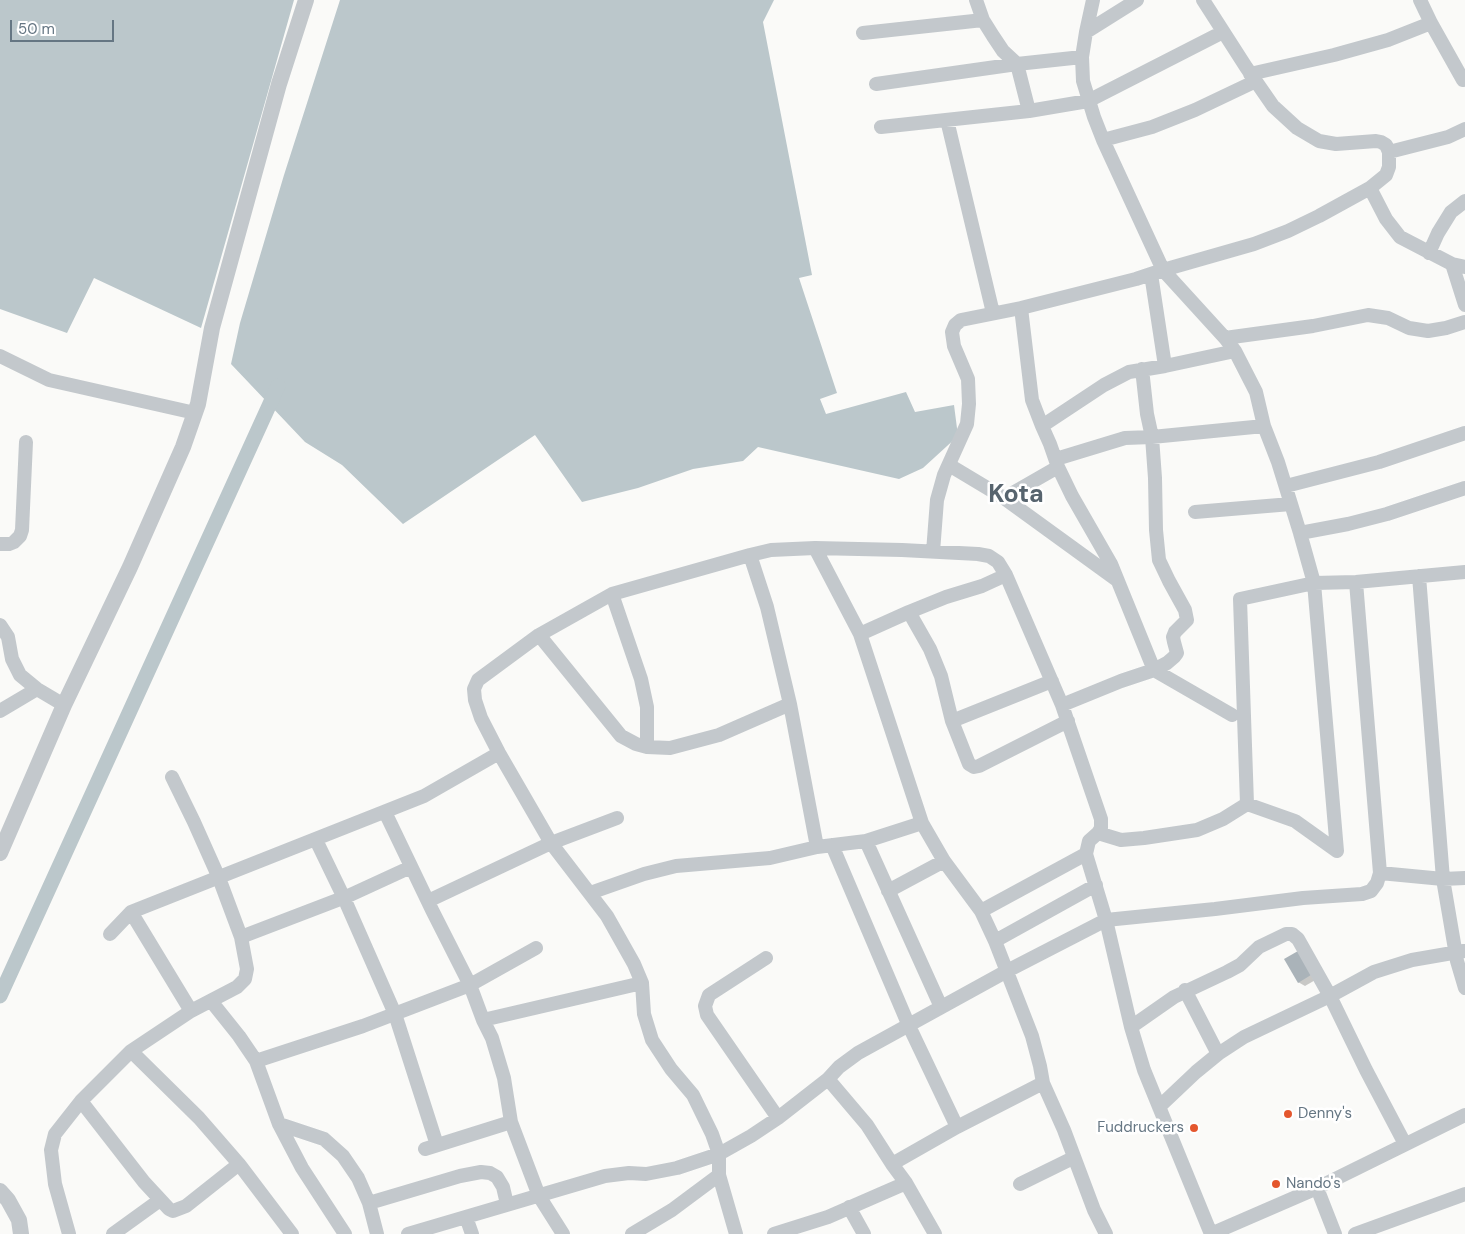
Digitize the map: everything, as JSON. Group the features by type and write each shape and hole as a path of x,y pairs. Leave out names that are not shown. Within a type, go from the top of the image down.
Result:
{"street":[{"path":"0,853 64,705 130,567 183,447 198,404 212,328 279,84 306,0"},
{"path":"976,0 983,20 1003,51 1017,64 1029,111"},
{"path":"1094,0 1082,57 1083,81 1088,101 1103,140 1157,272 1165,366"},
{"path":"1086,32 1137,0"},
{"path":"933,552 937,500 944,475 967,424 969,404 968,379 954,346 952,332 955,325 961,320 1021,308 1254,244 1295,227 1370,188 1386,175 1389,167 1389,152 1386,145 1376,141 1336,144 1319,141 1297,128 1273,106 1223,32 1204,0"},
{"path":"1420,0 1463,80"},
{"path":"863,33 983,20"},
{"path":"1103,140 1152,127 1195,110 1253,78 1388,40 1431,23"},
{"path":"881,127 1029,111 1088,101 1223,32"},
{"path":"876,84 1017,64 1082,57"},
{"path":"947,120 993,313"},
{"path":"1389,152 1448,137 1465,129"},
{"path":"1370,188 1386,219 1400,237 1429,253 1459,266 1465,305"},
{"path":"1429,253 1438,233 1451,212 1465,201"},
{"path":"1157,272 1225,338 1235,351 1256,392 1264,426 1286,486 1314,582 1337,851 1295,821 1247,804"},
{"path":"1021,308 1032,400 1072,496 1111,564 1154,670 1232,715"},
{"path":"1225,338 1313,326 1368,315 1388,318 1409,328 1428,331 1465,322"},
{"path":"1042,426 1104,385 1130,372 1235,351"},
{"path":"0,356 49,380 194,413"},
{"path":"1062,705 1154,670 1174,657 1177,653 1173,637 1177,629 1188,620 1185,610 1169,582 1160,560 1156,530 1156,478 1142,369"},
{"path":"1004,498 1057,463 1125,438 1264,426"},
{"path":"1286,486 1379,462 1465,433"},
{"path":"0,544 14,542 20,536 22,530 26,442"},
{"path":"949,465 1004,498 1118,580"},
{"path":"1300,534 1380,516 1465,488"},
{"path":"1195,512 1291,504"},
{"path":"815,548 860,634 922,823 944,862 981,911 996,940 1032,1036 1043,1083 1064,1130 1094,1210 1106,1234"},
{"path":"736,1234 719,1175 719,1154 708,1125 692,1095 671,1069 652,1040 644,1014 642,983 607,916 551,843 499,753 481,718 474,700 474,689 478,680 539,635 612,594 771,550 815,548 978,554 989,556 998,562 1006,574 1062,705 1101,819 1101,828 1089,841 1086,854 1106,920 1131,1027 1144,1070 1211,1234 1317,1188 1465,1114"},
{"path":"750,555 767,607 790,704 817,847"},
{"path":"1247,804 1240,599 1314,582 1356,582 1465,572"},
{"path":"860,634 946,597 982,586 1006,574"},
{"path":"1419,576 1443,879 1460,952 1465,988"},
{"path":"408,1234 605,1176 629,1173 646,1174 677,1168 719,1154 778,1118 858,1053 1007,971 1106,920 1303,898 1362,894 1371,891 1377,883 1380,873 1356,582"},
{"path":"612,594 641,679 647,707 647,747"},
{"path":"909,612 930,649 941,676 952,721 969,764 974,767 984,764 1068,721"},
{"path":"0,625 8,637 12,660 20,675 37,690 64,705"},
{"path":"539,635 621,736 636,744 647,747 670,748 719,735 790,704"},
{"path":"952,721 1052,681"},
{"path":"0,711 37,690"},
{"path":"110,934 131,912 424,796 499,753"},
{"path":"69,1234 56,1184 51,1150 55,1134 81,1101 131,1051 190,1011 211,1001 246,979 247,969 240,937 220,878 172,778"},
{"path":"1098,833 1121,840 1197,830 1223,819 1247,804"},
{"path":"385,812 470,985 492,1038 504,1078 511,1122 539,1196 563,1234"},
{"path":"428,901 551,843 617,818"},
{"path":"590,893 644,874 676,866 770,858 817,847 866,841 922,823"},
{"path":"316,840 344,898 395,1014 431,1147 511,1122"},
{"path":"866,841 941,1007"},
{"path":"832,845 909,1026 957,1127"},
{"path":"981,911 1086,854"},
{"path":"888,891 944,862"},
{"path":"240,937 344,898 411,867"},
{"path":"1380,873 1443,879 1465,878"},
{"path":"996,940 1096,886"},
{"path":"131,912 190,1011"},
{"path":"1131,1027 1185,990 1227,972 1240,964 1258,947 1286,934 1292,934 1298,939 1330,996 1405,1144"},
{"path":"256,1061 363,1026 470,985 536,948"},
{"path":"1159,1107 1196,1072 1218,1054 1244,1037 1330,996 1374,972 1412,960 1460,952"},
{"path":"766,958 709,995 705,1006 707,1016 778,1118"},
{"path":"483,1020 642,983"},
{"path":"1185,990 1218,1054"},
{"path":"211,1001 256,1061 279,1124 302,1168 345,1234"},
{"path":"131,1051 199,1118 239,1164 292,1234"},
{"path":"828,1079 867,1125 906,1183 935,1234"},
{"path":"892,1164 957,1127 1043,1083"},
{"path":"81,1101 144,1182 169,1210 178,1210 186,1206 239,1164"},
{"path":"279,1124 324,1139 343,1156 358,1178 369,1204 377,1234"},
{"path":"1020,1184 1073,1158"},
{"path":"369,1204 460,1176 482,1172 490,1173 497,1177 507,1204"},
{"path":"632,1234 672,1210 719,1175"},
{"path":"781,1233 828,1216 906,1183"},
{"path":"1317,1188 1335,1234"},
{"path":"1354,1234 1465,1194"},
{"path":"4,1196 19,1220 21,1234"},
{"path":"113,1234 160,1200"},
{"path":"849,1207 864,1234"},
{"path":"466,1217 472,1234"}],"shaded area":[{"path":"0,0 294,0 201,328 94,278 67,333 0,309"},
{"path":"340,0 774,0 763,22 812,275 799,278 837,393 820,399 826,414 906,392 915,412 954,405 958,436 923,468 899,479 758,447 743,461 693,469 638,488 582,502 535,435 403,524 342,465 305,442 231,364 240,323 284,175"}],"building":[{"path":"1298,951 1311,975 1298,983 1284,959"}],"waterway":[{"path":"0,996 278,386"}],"place":[{"name":"Denny's","path":"1288,1114"},
{"name":"Fuddruckers","path":"1194,1128"},
{"name":"Nando's","path":"1276,1184"}],"district":[{"name":"Kota","path":"1016,495"}]}
